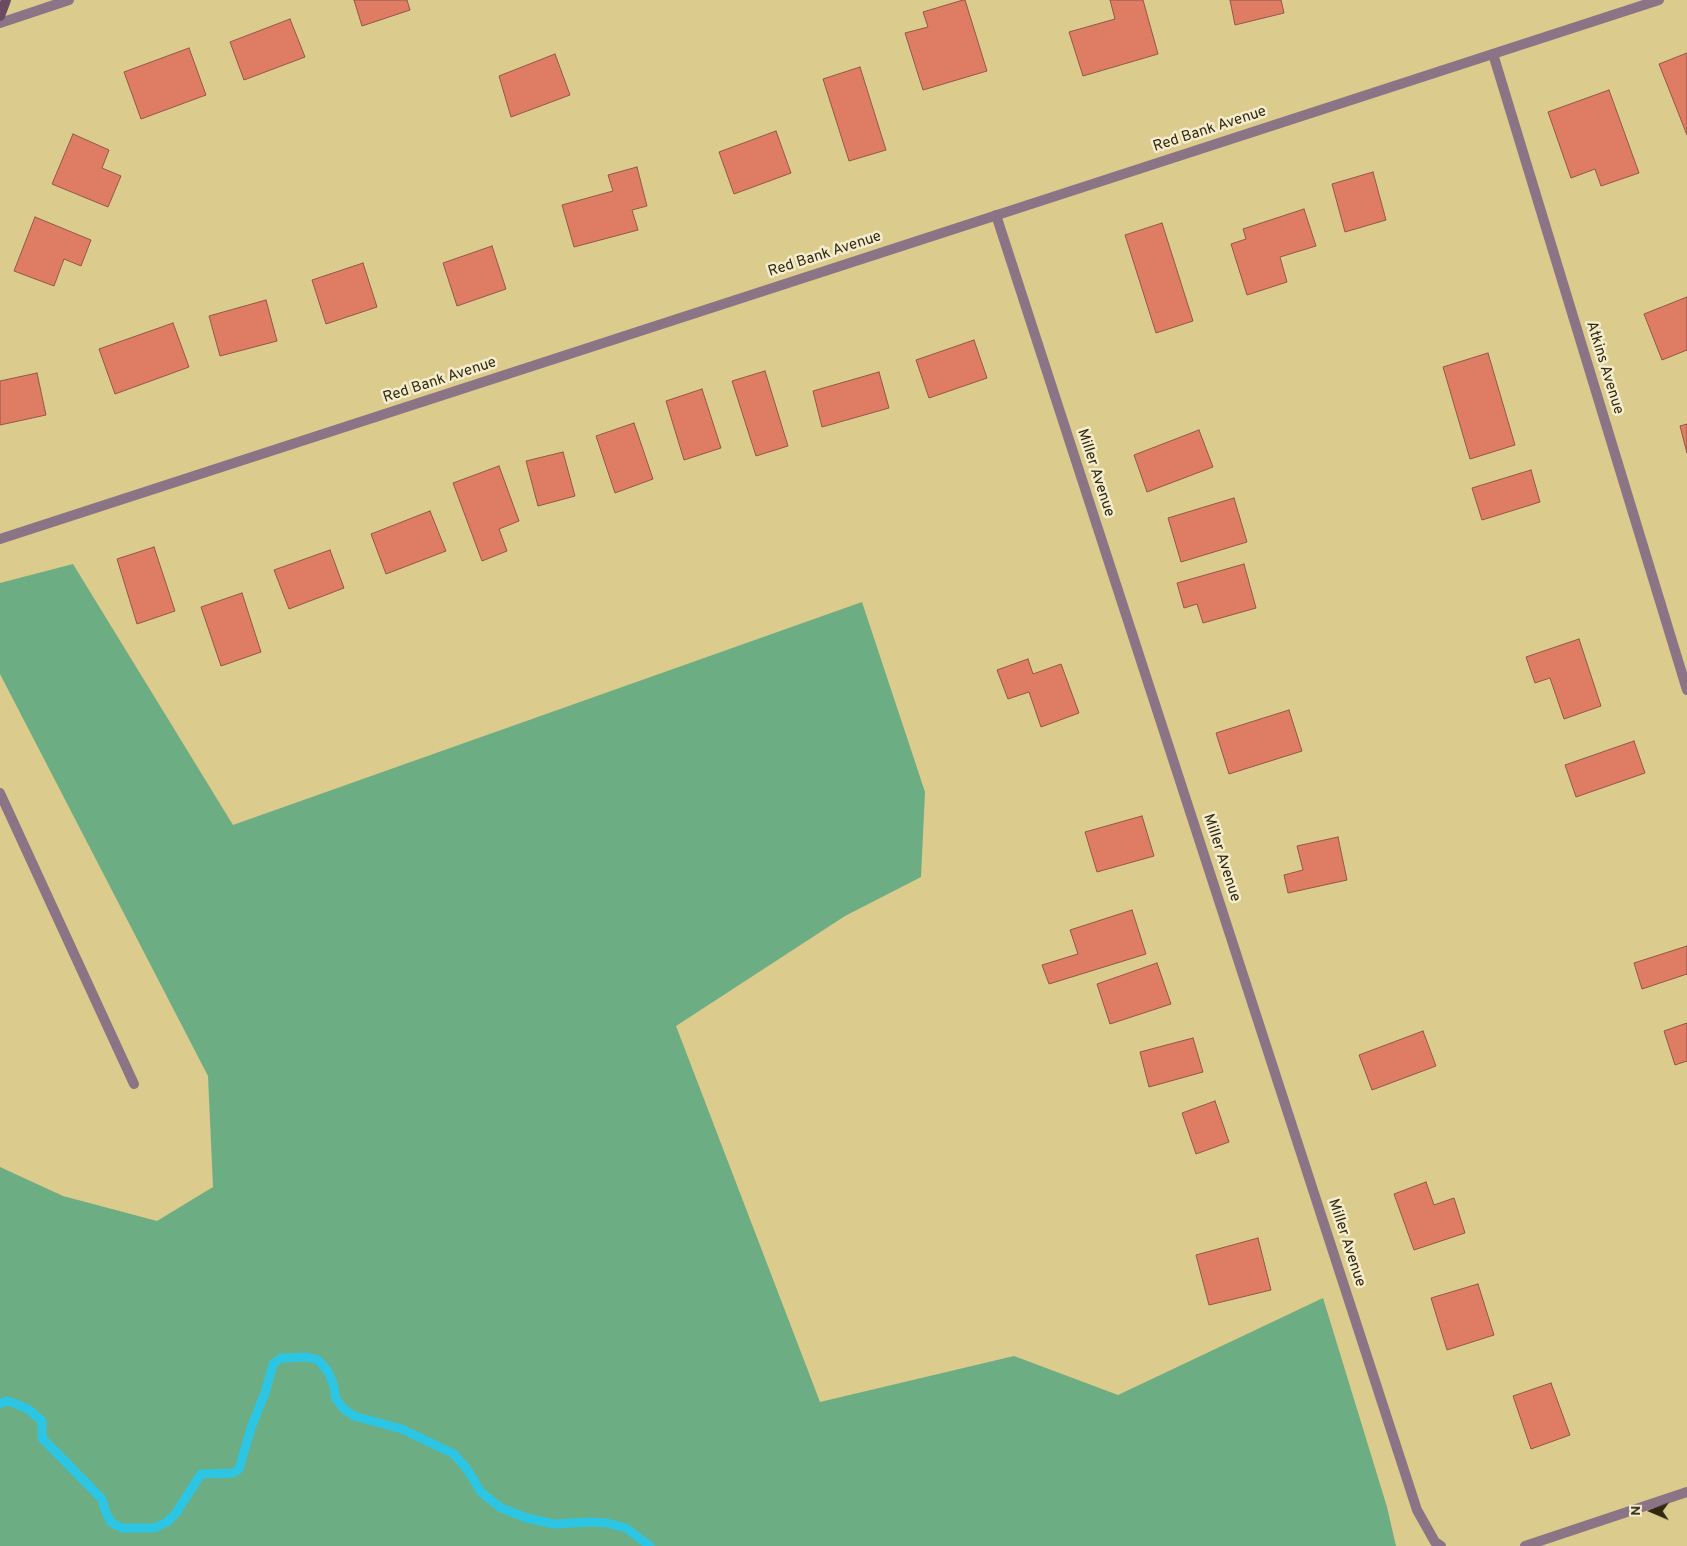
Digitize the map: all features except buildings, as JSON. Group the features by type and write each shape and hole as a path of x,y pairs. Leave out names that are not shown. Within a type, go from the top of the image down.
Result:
{"main road":[{"path":"0,16 6,0"}],"street":[{"path":"0,23 69,0"},
{"name":"Red Bank Avenue","path":"0,539 1659,0"},
{"name":"Atkins Avenue","path":"1493,54 1687,690"},
{"name":"Miller Avenue","path":"996,215 1417,1510 1435,1542 1441,1546"},
{"path":"0,793 134,1084"},
{"path":"1525,1546 1687,1492"}],"green space":[{"path":"73,564 233,825 862,602 925,792 921,877 845,916 676,1026 820,1402 1014,1356 1118,1395 1323,1298 1387,1507 1396,1546 0,1546 0,1167 63,1196 157,1221 213,1187 208,1076 0,674 0,583"}],"waterway":[{"path":"0,1404 6,1401 14,1403 28,1409 42,1421 42,1438 102,1499 111,1522 122,1528 154,1528 167,1522 176,1513 201,1474 233,1473 239,1469 273,1364 281,1358 307,1357 318,1360 327,1370 333,1383 336,1399 344,1409 354,1416 402,1429 454,1454 467,1469 481,1492 501,1508 527,1518 554,1524 607,1523 626,1528 650,1546"}]}
